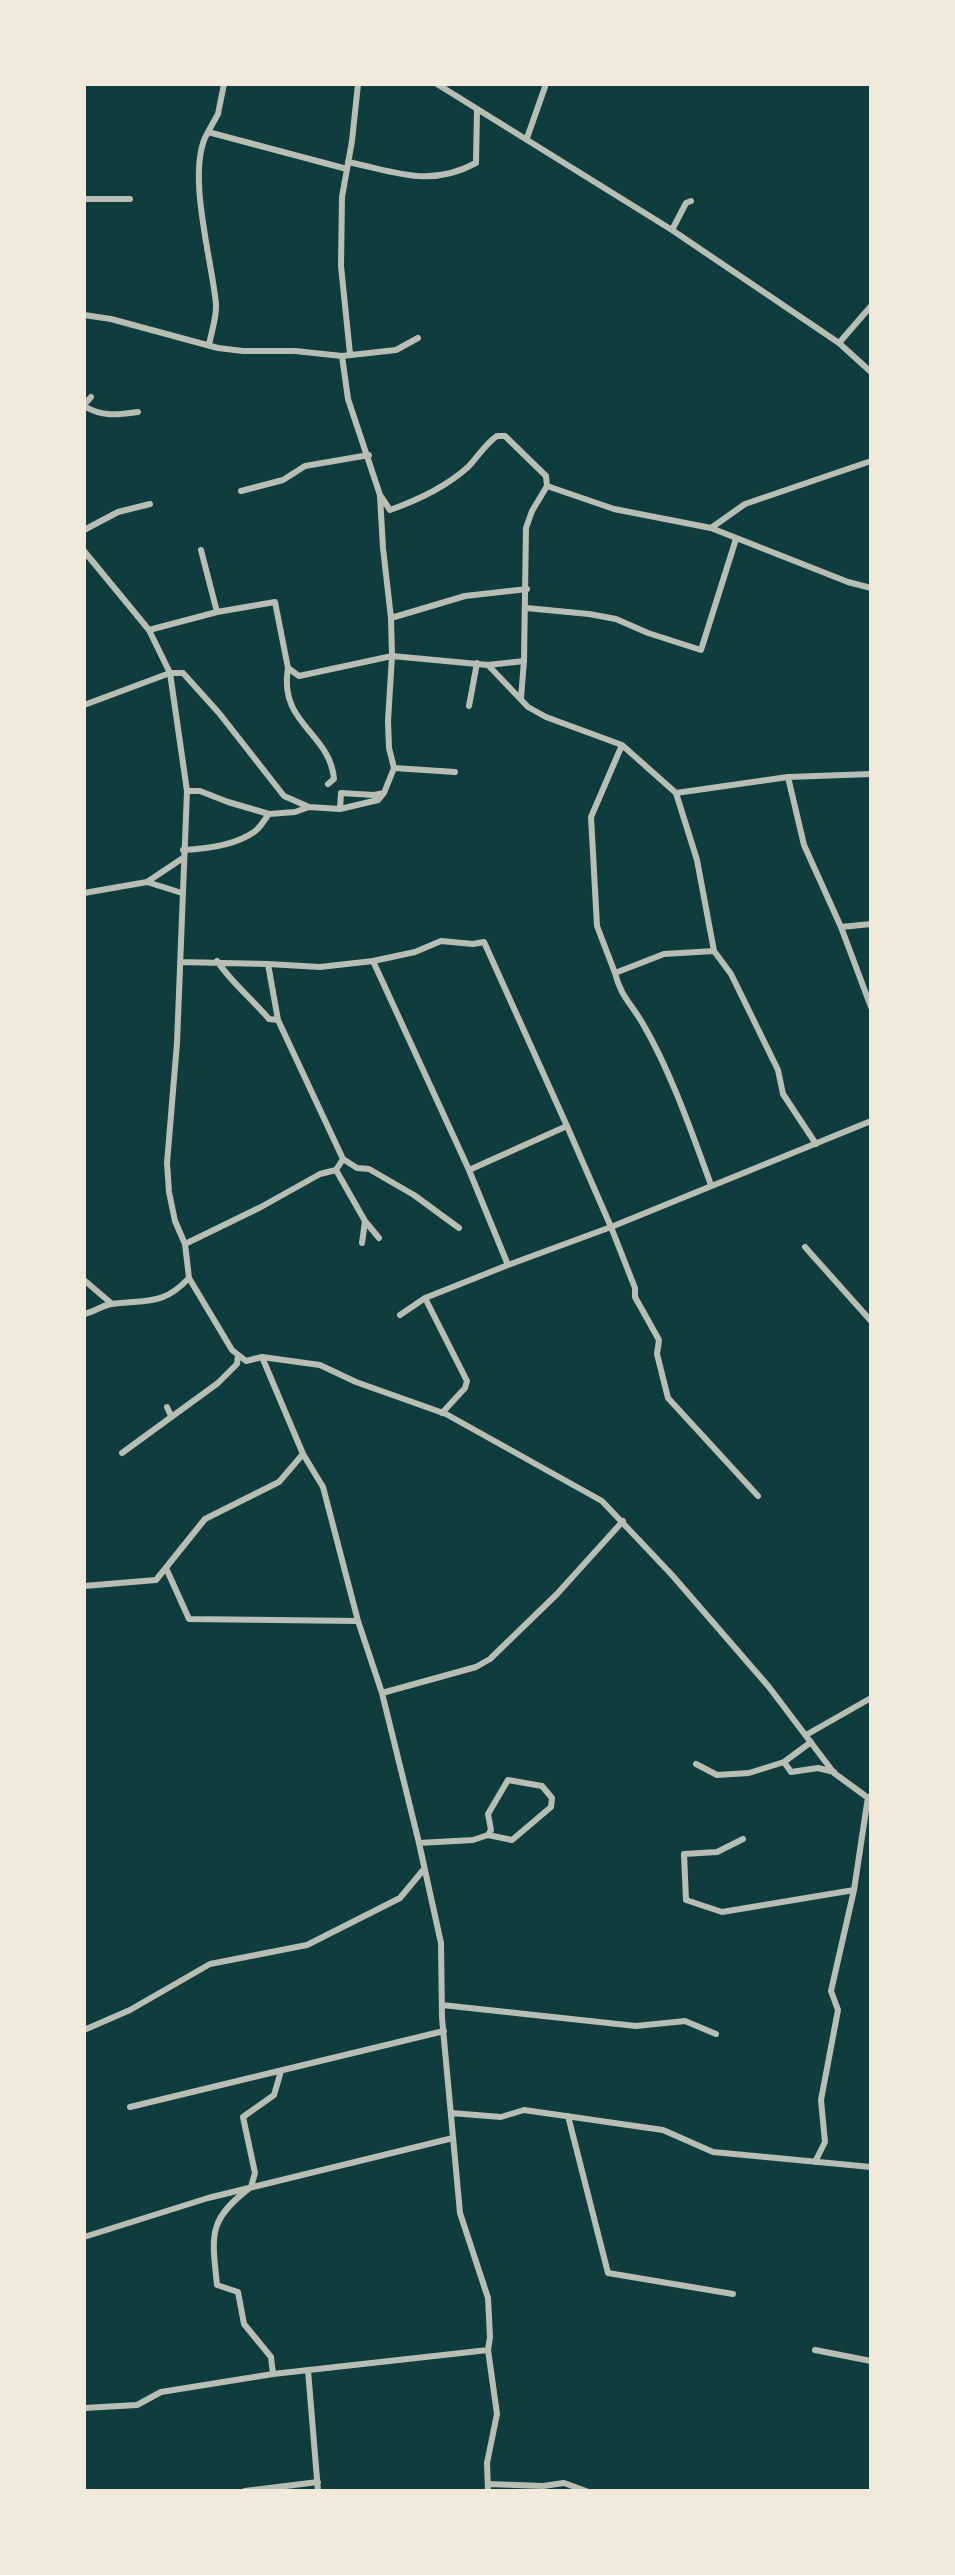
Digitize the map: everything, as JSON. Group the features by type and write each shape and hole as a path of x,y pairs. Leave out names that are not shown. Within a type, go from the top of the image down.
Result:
{"street":[{"path":"209,345 216,307 199,188 202,141 218,114 224,84"},
{"path":"350,354 341,266 342,197 358,84"},
{"path":"437,84 672,230 839,343 871,372"},
{"path":"527,138 546,84"},
{"path":"208,132 347,165 432,178 462,171 476,164 477,110"},
{"path":"84,199 130,199"},
{"path":"672,230 686,203 691,201"},
{"path":"839,343 871,306"},
{"path":"84,315 111,319 209,345 243,351 295,351 342,356 396,350 418,338"},
{"path":"84,705 170,673 183,673 200,690 284,796 309,807 340,809 378,800 384,793 394,768 388,748 392,656 391,618 380,495 369,455 348,399 342,356"},
{"path":"91,397 84,405 97,414 117,416 138,412"},
{"path":"380,495 390,510 414,502 467,467 497,435 505,436 546,476 547,486 539,497 526,528 527,589 521,698"},
{"path":"241,491 283,480 305,466 369,455"},
{"path":"711,528 745,504 871,461"},
{"path":"547,486 614,509 711,528 848,582 871,588"},
{"path":"84,530 118,512 150,504"},
{"path":"526,608 616,619 648,633 701,650 736,539"},
{"path":"201,550 216,612"},
{"path":"84,551 149,630 170,673 187,791 177,1044 167,1163 176,1221 185,1244 189,1278 232,1350 246,1361 262,1357 320,1365 356,1382 442,1413 602,1501 623,1521 769,1687 834,1773 869,1799 854,1890 831,1991 838,2010 820,2100 825,2142 815,2162"},
{"path":"391,618 465,596 527,589"},
{"path":"149,630 216,612 275,602 288,668 287,683 297,716 330,758 334,779 328,784"},
{"path":"288,668 299,676 392,656 488,664 524,661"},
{"path":"469,706 477,663"},
{"path":"488,664 528,707 546,717 622,746 676,793 697,860 714,951 731,974 778,1070 783,1094 816,1144"},
{"path":"622,746 591,817 597,926 615,972 620,993 643,1024 684,1112 711,1185"},
{"path":"394,768 455,772"},
{"path":"676,793 788,777 871,774"},
{"path":"788,777 804,845 841,927 871,1007"},
{"path":"187,791 200,791 270,814 295,812 309,807"},
{"path":"340,809 341,793 374,795 384,793"},
{"path":"183,850 210,848 241,839 253,832 270,814"},
{"path":"84,893 147,882 183,858"},
{"path":"147,882 182,893"},
{"path":"841,927 871,924"},
{"path":"180,962 217,961 320,967 373,961 415,952 441,941 473,944 484,942 611,1227 635,1288 635,1297 659,1340 657,1354 668,1398 758,1496"},
{"path":"615,972 664,954 714,951"},
{"path":"217,961 231,981 248,994 269,1019 278,1020"},
{"path":"373,961 469,1170 508,1265"},
{"path":"268,964 278,1020 343,1159 357,1168 369,1168 414,1195 459,1228"},
{"path":"400,1315 425,1298 611,1227 871,1121"},
{"path":"469,1170 567,1126"},
{"path":"185,1244 261,1207 320,1174 336,1170 343,1159"},
{"path":"336,1170 365,1221 379,1238"},
{"path":"362,1243 365,1221"},
{"path":"805,1246 871,1321"},
{"path":"84,1314 112,1304 153,1301 176,1292 189,1278"},
{"path":"84,1280 112,1304"},
{"path":"425,1298 468,1382 465,1389 442,1413"},
{"path":"122,1453 218,1383 237,1364 238,1355"},
{"path":"262,1357 303,1454 323,1487 358,1621 381,1693 419,1843 441,1942 442,2005 460,2213 488,2298 490,2337 488,2350 497,2414 487,2463 488,2487 543,2486 564,2483 586,2491"},
{"path":"167,1407 171,1416"},
{"path":"84,1586 156,1580 205,1519 279,1482 303,1454"},
{"path":"381,1693 476,1667 490,1659 557,1594 623,1521"},
{"path":"166,1568 189,1619 358,1621"},
{"path":"807,1735 871,1698"},
{"path":"696,1764 717,1775 749,1773 784,1762 811,1742"},
{"path":"784,1762 791,1772 818,1768 834,1773"},
{"path":"419,1843 473,1840 489,1835 512,1840 551,1807 552,1798 542,1786 508,1780 488,1814 492,1830 489,1835"},
{"path":"743,1839 717,1852 684,1854 686,1900 722,1912 854,1890"},
{"path":"84,2030 130,2010 210,1964 307,1945 400,1898 424,1869"},
{"path":"442,2005 636,2026 686,2021 716,2034"},
{"path":"130,2107 444,2031"},
{"path":"273,2373 271,2357 244,2324 238,2292 217,2285 212,2235 230,2203 251,2187 255,2173 243,2117 274,2095 281,2071"},
{"path":"451,2113 501,2117 524,2110 663,2130 713,2152 871,2167"},
{"path":"568,2116 608,2273 733,2294"},
{"path":"84,2237 208,2198 453,2138"},
{"path":"84,2408 137,2405 161,2392 273,2373 488,2350"},
{"path":"815,2350 871,2361"},
{"path":"308,2370 318,2491"},
{"path":"245,2491 318,2482"}]}
